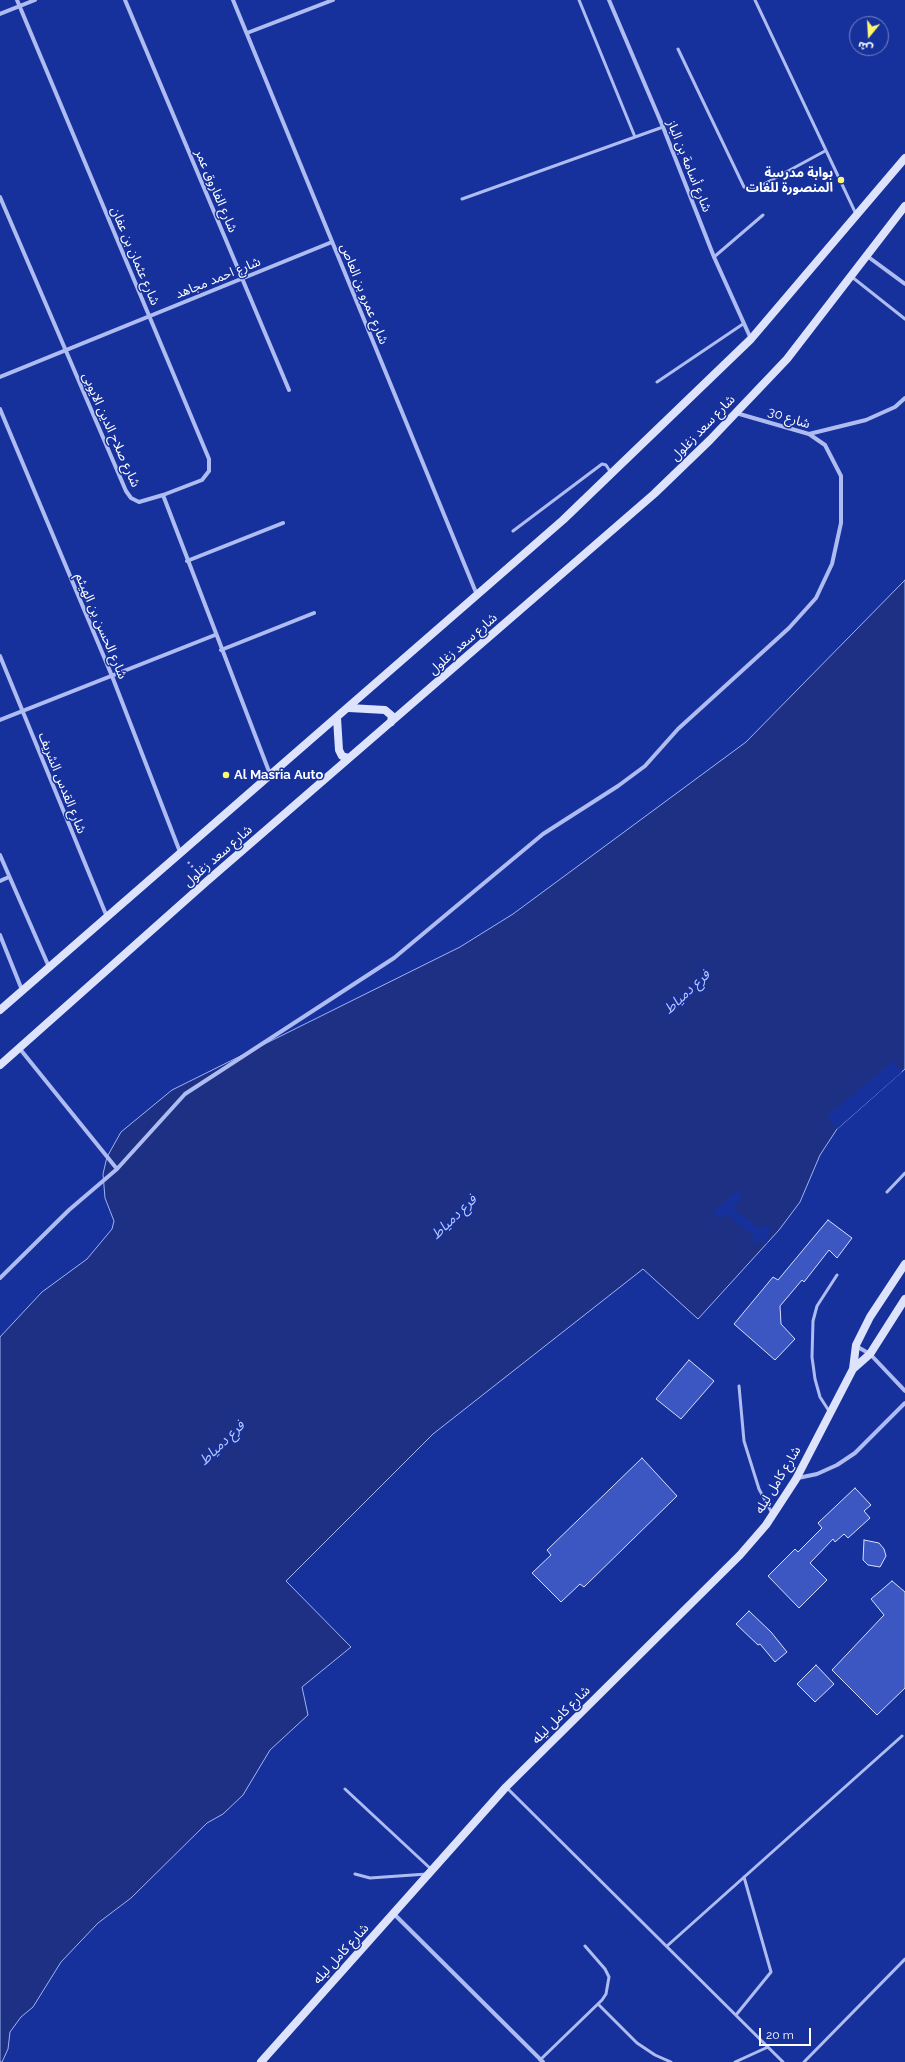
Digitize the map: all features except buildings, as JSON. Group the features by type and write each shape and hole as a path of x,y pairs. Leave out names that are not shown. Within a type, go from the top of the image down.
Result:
{"main road":[{"name":"شارع سعد زغلول","path":"0,1010 180,852 349,708 563,520 751,339 905,158"},
{"name":"شارع سعد زغلول","path":"0,1065 20,1049 206,882 654,494 787,359 905,206"},
{"path":"349,708 385,710 392,716 391,722"},
{"path":"337,718 339,750 342,756 349,758"},
{"name":"شارع كامل ليله","path":"261,2062 506,1788 740,1555 773,1514 796,1478 853,1369 856,1345 870,1317 905,1264"},
{"name":"شارع كامل ليله","path":"853,1369 870,1354 905,1299"}],"street":[{"name":"شارع عثمان بن عفان","path":"17,0 209,459 209,471 202,480 163,495"},
{"path":"0,14 35,0"},
{"name":"شارع الفاروق عمر","path":"125,0 289,390"},
{"name":"شارع عمرو بن العاص","path":"233,0 477,595"},
{"path":"247,33 326,1 333,0"},
{"name":"شارع أسامة بن الباز","path":"609,0 663,127 714,257 751,339"},
{"name":"شارع صلاح الدين الايوبى","path":"0,196 128,495 139,502 163,495"},
{"name":"شارع احمد مجاهد","path":"0,377 332,242"},
{"path":"866,255 905,284"},
{"path":"809,434 866,420 895,407 905,398"},
{"name":"شارع الحسن بن الهيثم","path":"0,409 112,676 180,852"},
{"name":"شارع 30","path":"0,1278 69,1210 117,1169 185,1094 394,958 543,834 618,786 645,766 678,729 789,628 816,598 832,564 841,523 840,476 825,445 809,434 735,413"},
{"path":"163,495 215,635 270,775"},
{"path":"187,561 283,523"},
{"path":"221,650 314,614"},
{"path":"0,720 215,635"},
{"name":"شارع القدس الشريف","path":"0,656 107,917"},
{"path":"0,855 49,968"},
{"path":"0,881 9,877"},
{"path":"0,935 23,990"},
{"path":"20,1049 117,1169"},
{"path":"856,1345 870,1354 905,1391"},
{"path":"796,1478 824,1471 837,1465 855,1453 905,1404"},
{"path":"393,1913 542,2061"}],"lane":[{"path":"579,0 635,137"},
{"path":"755,0 856,214"},
{"path":"678,49 744,187 753,190 825,151"},
{"path":"462,199 663,127"},
{"path":"714,257 763,215"},
{"path":"851,276 905,319"},
{"path":"657,382 743,324"},
{"path":"513,531 601,465 606,465 612,473"},
{"path":"887,1192 905,1173"},
{"path":"830,1413 820,1397 815,1379 812,1357 813,1321 817,1306 837,1276"},
{"path":"739,1386 744,1441 759,1489 773,1514"},
{"path":"667,1946 902,1736"},
{"path":"506,1788 783,2062"},
{"path":"345,1789 430,1872"},
{"path":"355,1874 370,1878 430,1872"},
{"path":"736,2015 771,1972 744,1877"},
{"path":"542,2061 606,1994 608,1977 605,1968 585,1946"},
{"path":"804,2062 905,1959"},
{"path":"598,2004 637,2042 655,2055 671,2062"},
{"path":"735,2062 768,2047"}],"path":[{"path":"180,852 206,882"}],"water":[{"name":"فرع دمياط","path":"905,580 905,1069 837,1129 820,1155 800,1202 779,1230 698,1319 643,1269 433,1434 286,1581 351,1647 302,1687 308,1715 270,1750 243,1795 223,1814 207,1823 131,1898 98,1923 61,1962 33,2007 21,2017 10,2032 8,2049 2,2062 0,2062 0,1337 42,1292 87,1259 112,1229 114,1221 105,1198 103,1174 107,1157 121,1132 172,1090 460,947 513,914 746,742"}],"pier":[{"path":"893,1061 902,1072 837,1129 827,1116"},
{"path":"737,1191 743,1197 733,1208 760,1229 766,1225 772,1231 766,1237 769,1240 766,1244 763,1240 757,1245 752,1241 755,1237 726,1214 721,1219 713,1213"}],"place":[{"name":"بوابة مدرسة المنصورة للغات","path":"841,180"},
{"name":"Al Masria Auto","path":"226,775"}]}
